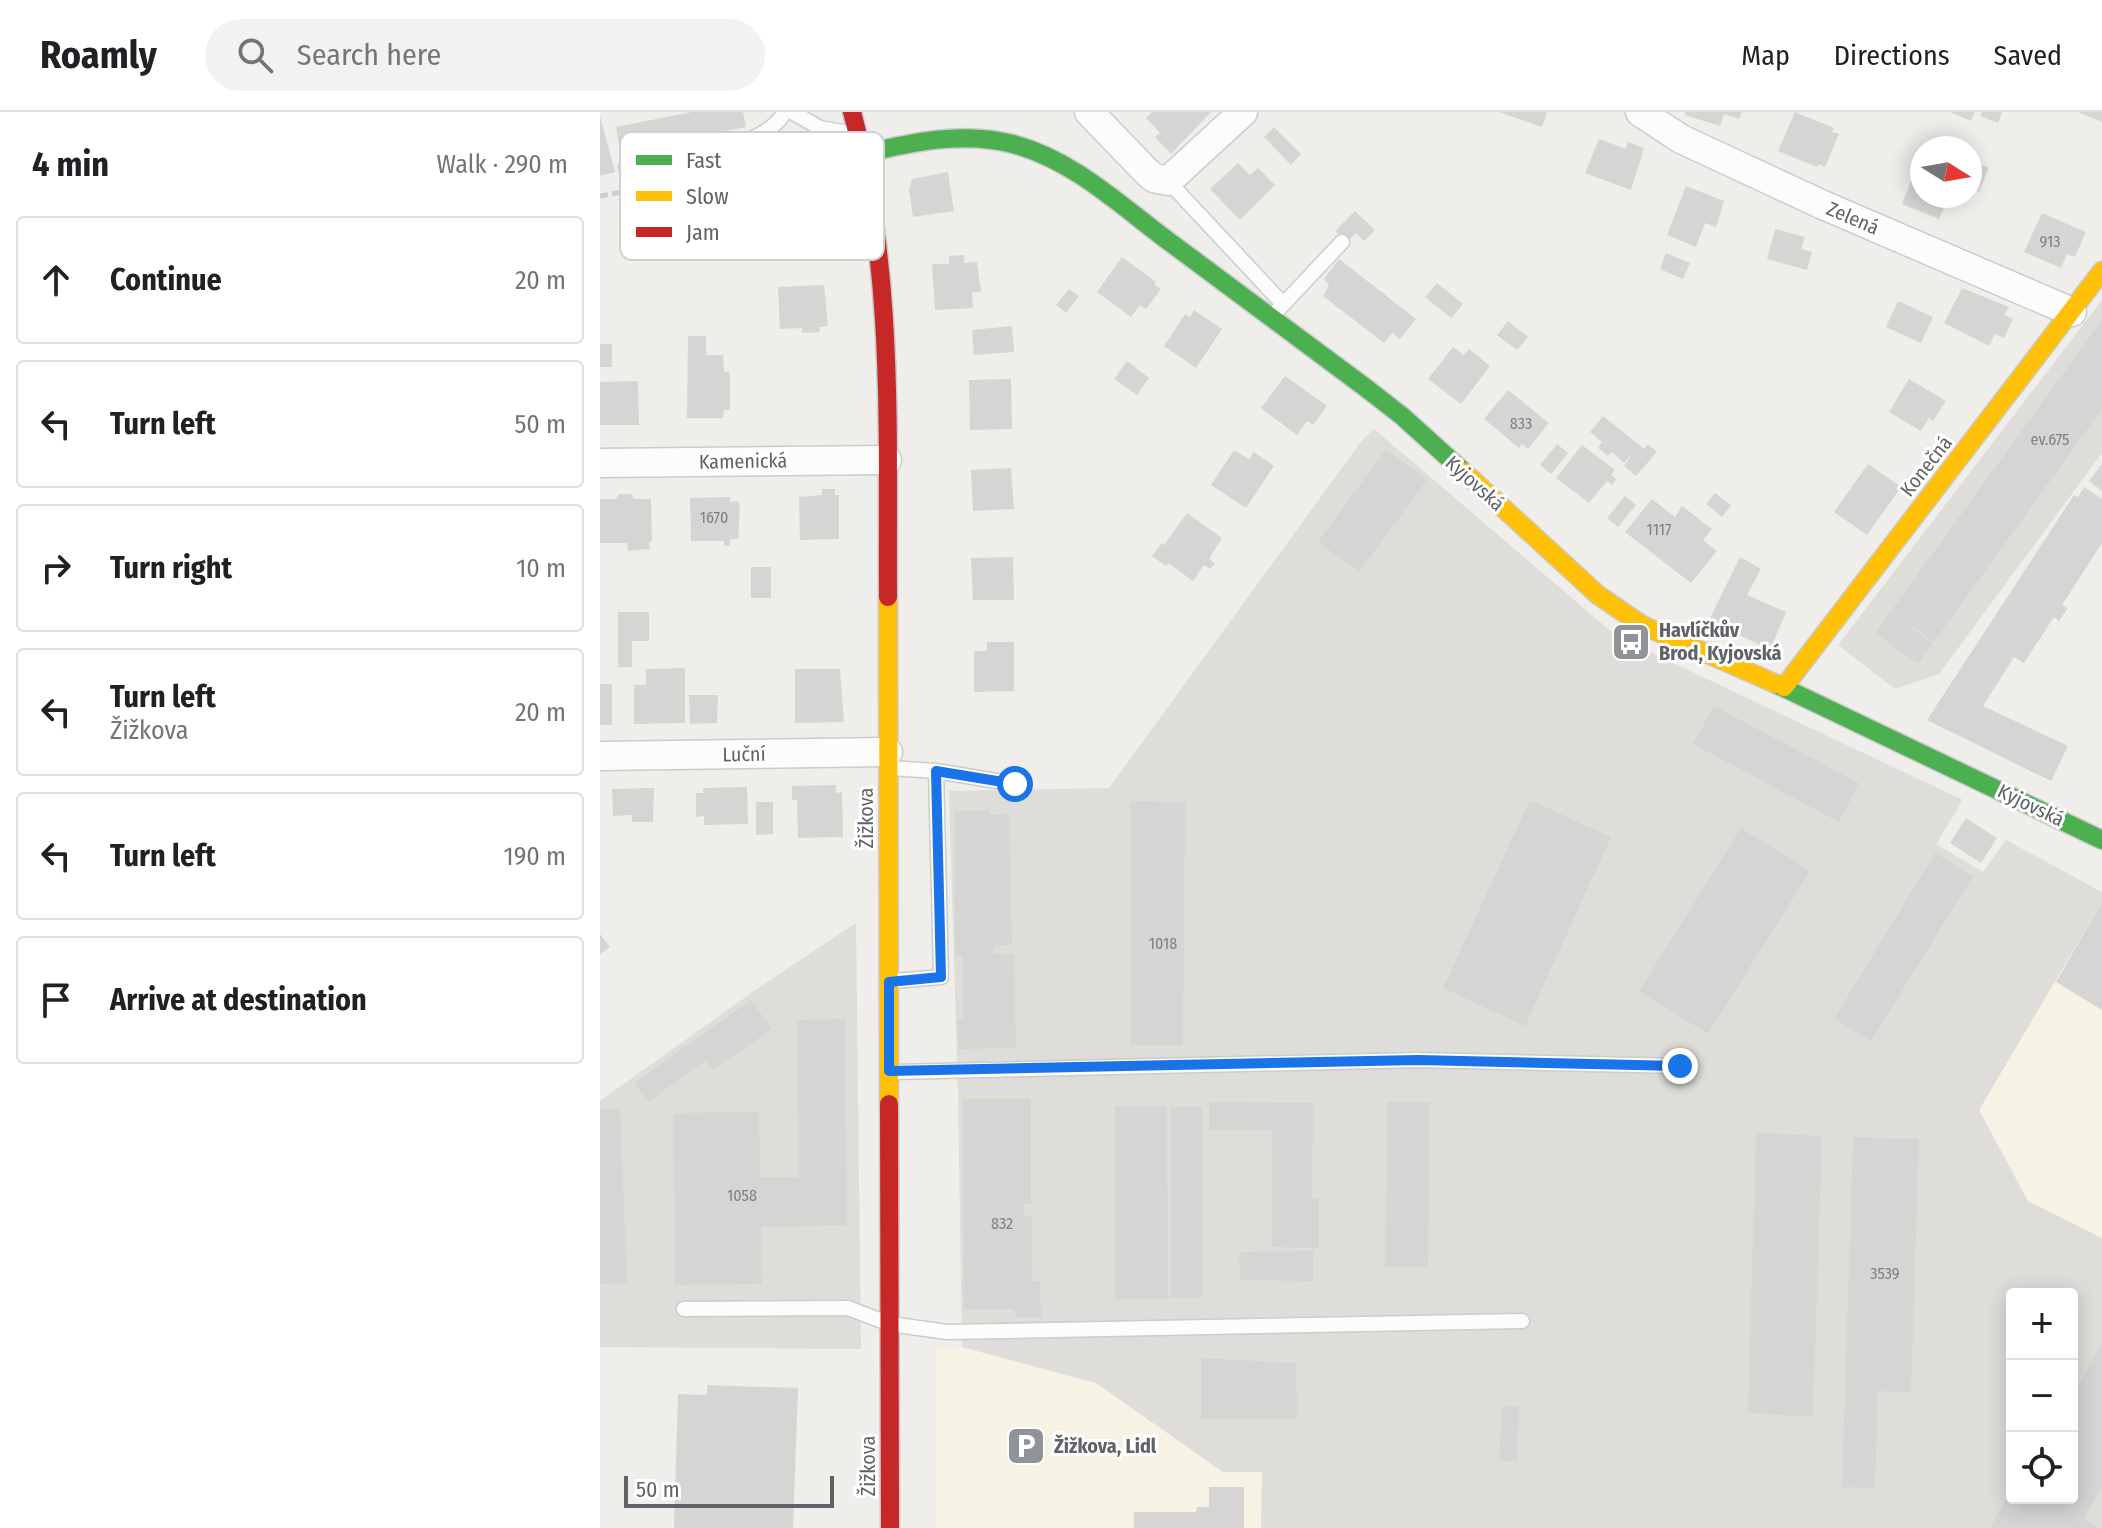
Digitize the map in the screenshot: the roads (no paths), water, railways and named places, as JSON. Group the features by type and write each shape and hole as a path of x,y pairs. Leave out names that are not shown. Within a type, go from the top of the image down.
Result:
{"street":[{"name":"Žižkova","path":"852,112 857,132"},
{"path":"1089,112 1147,172 1154,178 1168,181 1243,112"},
{"name":"Zelená","path":"1640,112 1681,139 1767,179 2072,312"},
{"name":"Kyjovská","path":"884,149 923,141 991,139 1035,151 1080,176 1278,311 1402,416 1613,607 1642,625 1784,687 2102,840"},
{"name":"Žižkova","path":"883,260 887,343 890,1528"},
{"name":"Konečná","path":"1784,687 2102,271"},
{"name":"Kamenická","path":"600,463 887,460"},
{"name":"Luční","path":"600,756 888,760"}],"lane":[{"path":"764,132 785,112"},
{"path":"792,112 820,128 837,132"},
{"path":"1168,181 1278,311 1342,242"},
{"path":"888,760 1015,784"},
{"path":"889,982 941,977 936,771"},
{"path":"889,1071 1418,1060 1680,1066"},
{"path":"684,1309 848,1308 890,1324 947,1332 1522,1321"}],"place":[{"name":"Havlíčkův Brod, Kyjovská","path":"1631,642"},
{"name":"Žižkova, Lidl","path":"1026,1446"}]}
